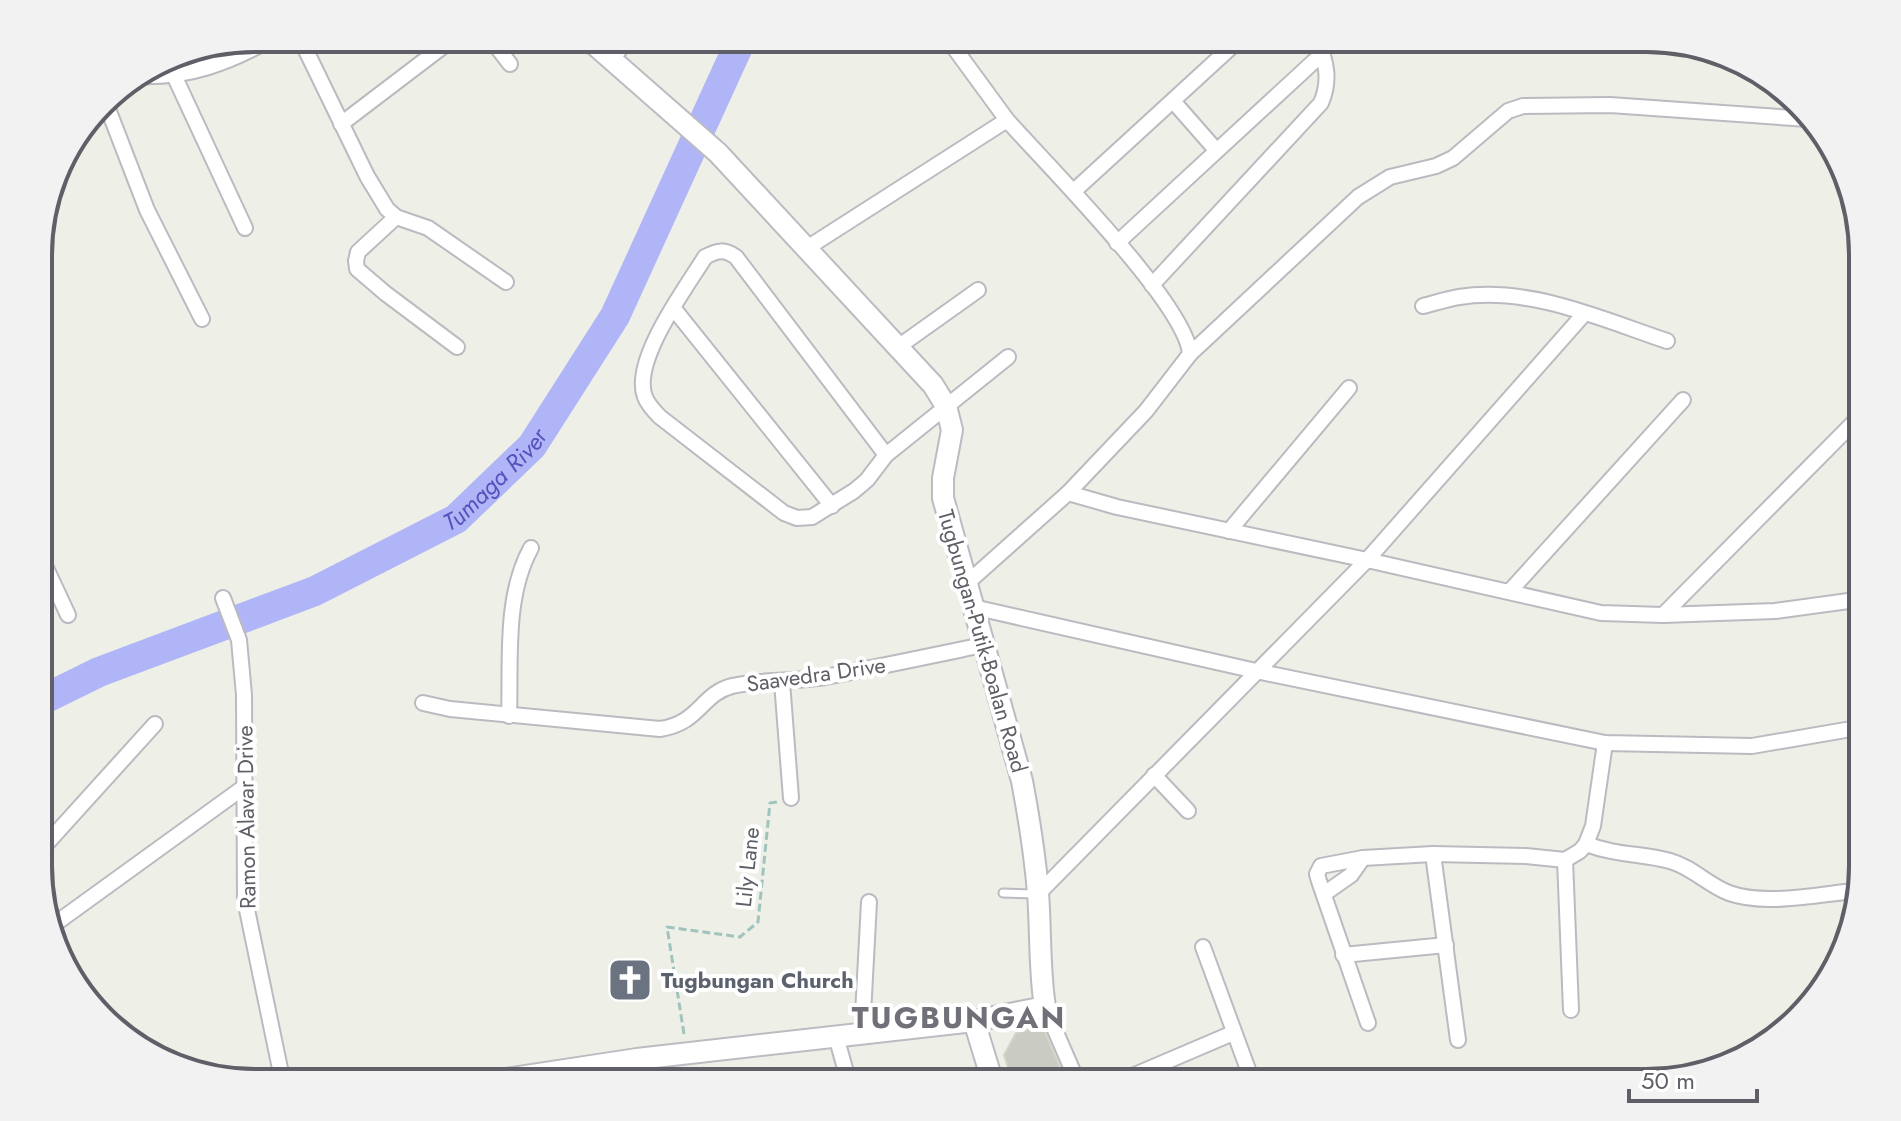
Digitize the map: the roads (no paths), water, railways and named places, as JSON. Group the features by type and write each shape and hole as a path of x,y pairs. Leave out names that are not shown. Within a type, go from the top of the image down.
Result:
{"main road":[{"path":"602,52 718,153 921,371 946,406"},
{"name":"Tugbungan-Putik-Boalan Road","path":"946,406 952,430 943,478 943,498 1022,781 1038,894 1038,947 1045,1007"},
{"path":"596,1069 637,1059 974,1021 1045,1007"},
{"path":"974,1021 989,1069"}],"street":[{"path":"307,52 377,194 396,217 428,228 506,282"},
{"path":"341,124 436,52"},
{"path":"501,52 510,64"},
{"path":"611,60 618,52"},
{"path":"957,52 1007,120 1074,191 1152,285 1189,342 1190,354"},
{"path":"1074,191 1226,52"},
{"path":"188,64 232,58 241,53"},
{"path":"1117,243 1323,53"},
{"path":"1152,285 1321,103 1328,77 1323,53"},
{"path":"172,70 245,228"},
{"path":"1173,101 1216,150"},
{"path":"966,584 1068,493 1146,411 1190,354 1358,197 1390,177 1436,166 1453,158 1515,108 1610,105 1795,118"},
{"path":"110,113 147,210 202,319"},
{"path":"807,248 1007,120"},
{"path":"396,217 358,252 357,269 457,347"},
{"path":"886,455 736,257 726,250 705,257 648,356 643,376 644,397 649,406 784,513 797,518 812,517 867,480 886,455 1008,357"},
{"path":"898,347 978,290"},
{"path":"1423,306 1460,297 1497,295 1544,301 1667,341"},
{"path":"674,309 832,506"},
{"path":"1038,894 1367,560 1584,314"},
{"path":"1229,531 1349,388"},
{"path":"1510,591 1683,400"},
{"path":"1663,615 1849,427"},
{"path":"1068,493 1601,613 1663,615 1775,611 1849,601"},
{"path":"509,716 514,592 521,567 531,548"},
{"path":"52,581 68,615"},
{"name":"Ramon Alavar Drive","path":"223,598 239,640 244,695 245,900 280,1069"},
{"path":"973,607 1256,671 1605,743 1752,746 1849,729"},
{"name":"Saavedra Drive","path":"423,703 509,716 660,729 675,727 686,721 722,690 733,686 823,677 983,645"},
{"path":"782,682 791,798"},
{"path":"52,838 155,724"},
{"path":"1368,1023 1317,874 1321,866 1363,858 1433,854 1565,860 1586,844 1593,826 1605,743"},
{"path":"1154,775 1188,811"},
{"path":"60,920 244,787"},
{"path":"1586,844 1618,854 1671,861 1729,893 1746,898 1845,892"},
{"path":"1433,854 1458,1040"},
{"path":"1324,894 1351,875 1363,858"},
{"path":"1565,860 1571,1010"},
{"path":"862,1033 869,902"},
{"path":"1343,955 1446,945"},
{"path":"1203,947 1247,1069"},
{"path":"1045,1007 1072,1069"},
{"path":"1149,1069 1233,1033"},
{"path":"836,1036 845,1069"},
{"path":"637,1059 640,1069"}],"lane":[{"path":"1003,893 1038,894"}],"waterway":[{"name":"Tumaga River","path":"52,695 99,672 315,591 456,519 532,446 615,316 736,52"}],"place":[{"name":"Tugbungan Church","path":"630,980"}],"district":[{"name":"TUGBUNGAN","path":"959,1018"}]}
